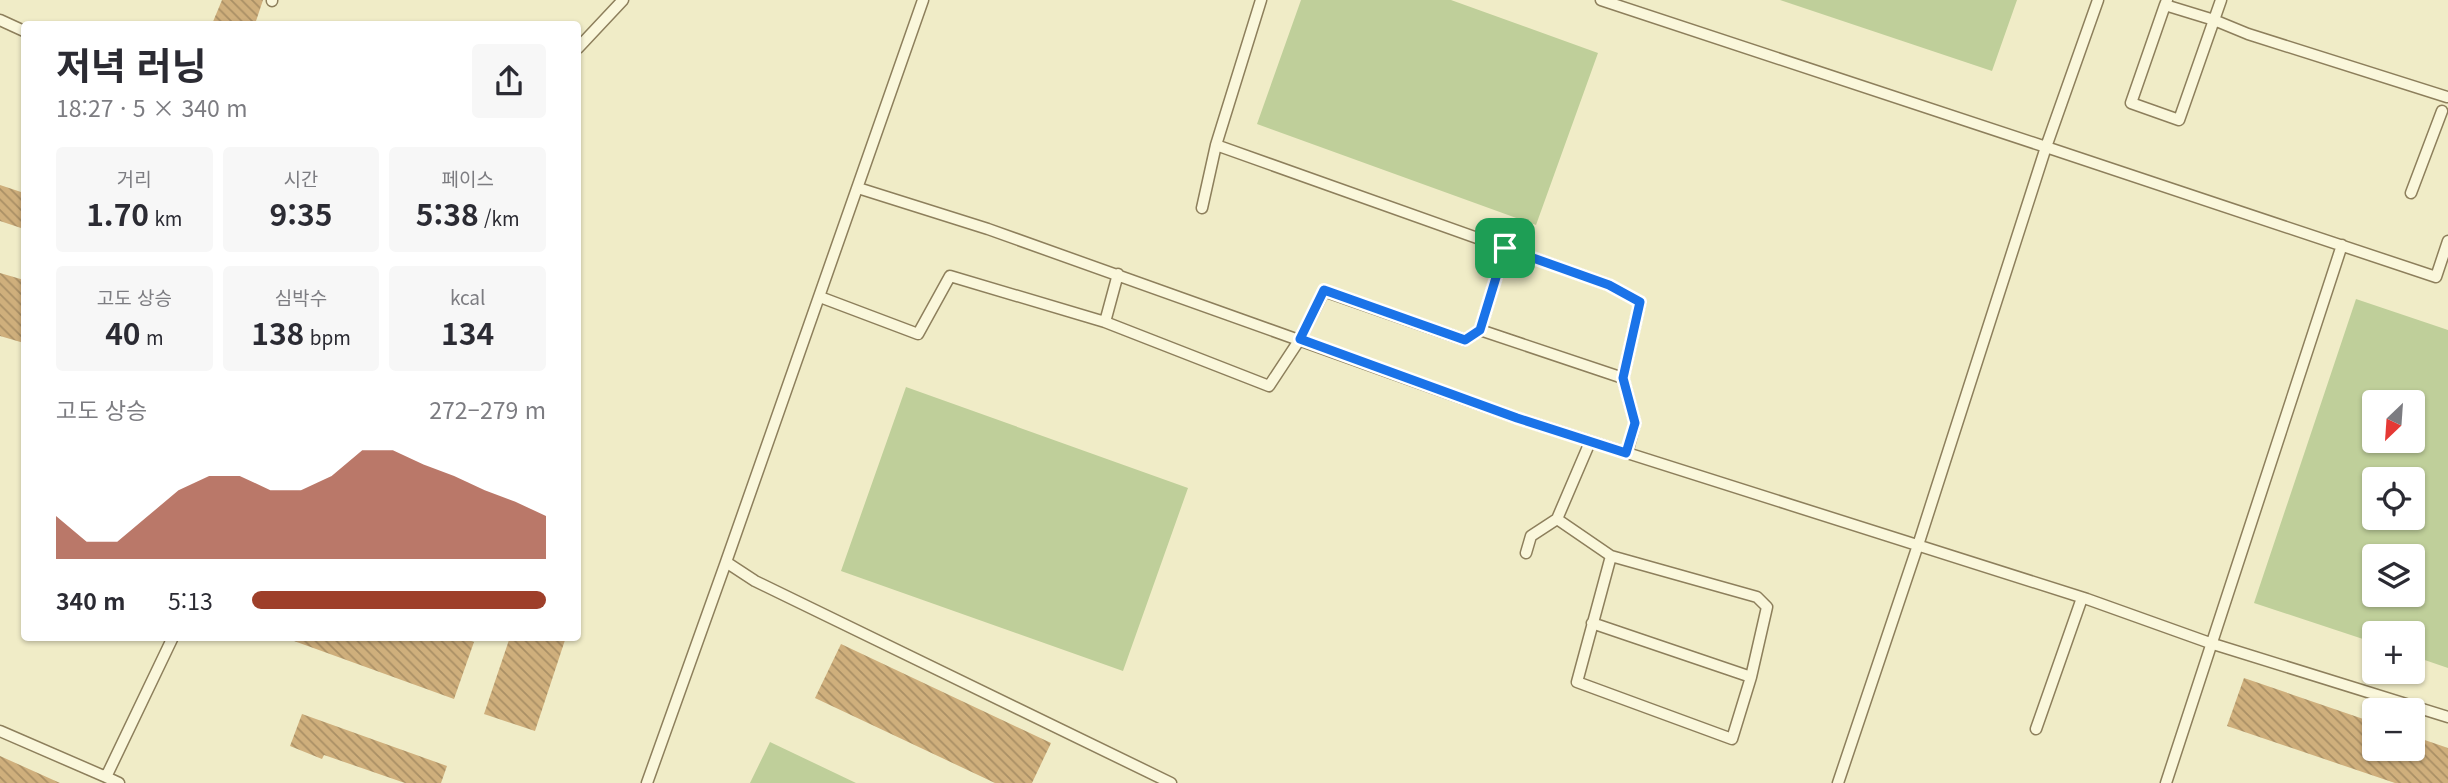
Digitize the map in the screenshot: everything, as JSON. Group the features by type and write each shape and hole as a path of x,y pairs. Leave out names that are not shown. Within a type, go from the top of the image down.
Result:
{"lane":[{"path":"581,45 623,0"},
{"path":"647,783 923,0"},
{"path":"1202,208 1216,145 1261,0"},
{"path":"1601,0 2448,280"},
{"path":"1838,783 1918,546 2046,147 2098,0"},
{"path":"2221,0 2214,20 2179,120 2132,103 2166,2 2214,20 2248,34 2447,95 2445,112 2411,192"},
{"path":"0,20 21,30"},
{"path":"1216,145 1609,285 1640,302 1623,378 1635,423 1626,453"},
{"path":"858,188 1118,274 1590,442 2082,598 2210,643 2448,717"},
{"path":"2436,277 2448,241"},
{"path":"2166,783 2342,246"},
{"path":"820,297 918,334 950,276 1105,322 1269,386 1300,339 1324,290 1465,340 1480,330 1505,248"},
{"path":"1105,322 1118,274"},
{"path":"1480,330 1623,378"},
{"path":"1526,554 1531,536 1557,519 1590,442"},
{"path":"1557,519 1611,556 1758,597 1767,607 1751,677 1732,739 1577,682 1611,556"},
{"path":"726,562 755,581 1171,783"},
{"path":"2036,729 2082,598"},
{"path":"1592,623 1751,677"},
{"path":"106,777 171,641"},
{"path":"0,731 119,783"}],"green space":[{"path":"1301,0 1451,0 1598,53 1536,225 1257,124"},
{"path":"1780,0 2017,0 1992,71"},
{"path":"2356,299 2448,330 2448,668 2425,660 2425,621 2362,621 2362,639 2254,603"},
{"path":"906,387 1188,488 1123,671 841,571"},
{"path":"770,742 856,783 750,783"}],"building":[{"path":"222,0 263,0 256,21 213,21"},
{"path":"0,185 21,192 21,228 0,221"},
{"path":"0,273 21,279 21,342 0,336"},
{"path":"294,641 474,642 454,699"},
{"path":"509,641 565,641 535,731 484,714"},
{"path":"841,644 1051,743 1032,783 995,783 815,698"},
{"path":"2244,678 2362,719 2362,761 2425,761 2425,740 2448,748 2448,783 2395,783 2227,726"},
{"path":"302,714 447,766 441,783 405,783 324,755 322,759 290,746"},
{"path":"0,756 60,783 0,783"}],"route":[{"path":"1505,248 1609,285 1640,302 1623,378 1635,423 1626,453 1517,418 1300,339 1324,290 1465,340 1480,330 1505,248"}]}
